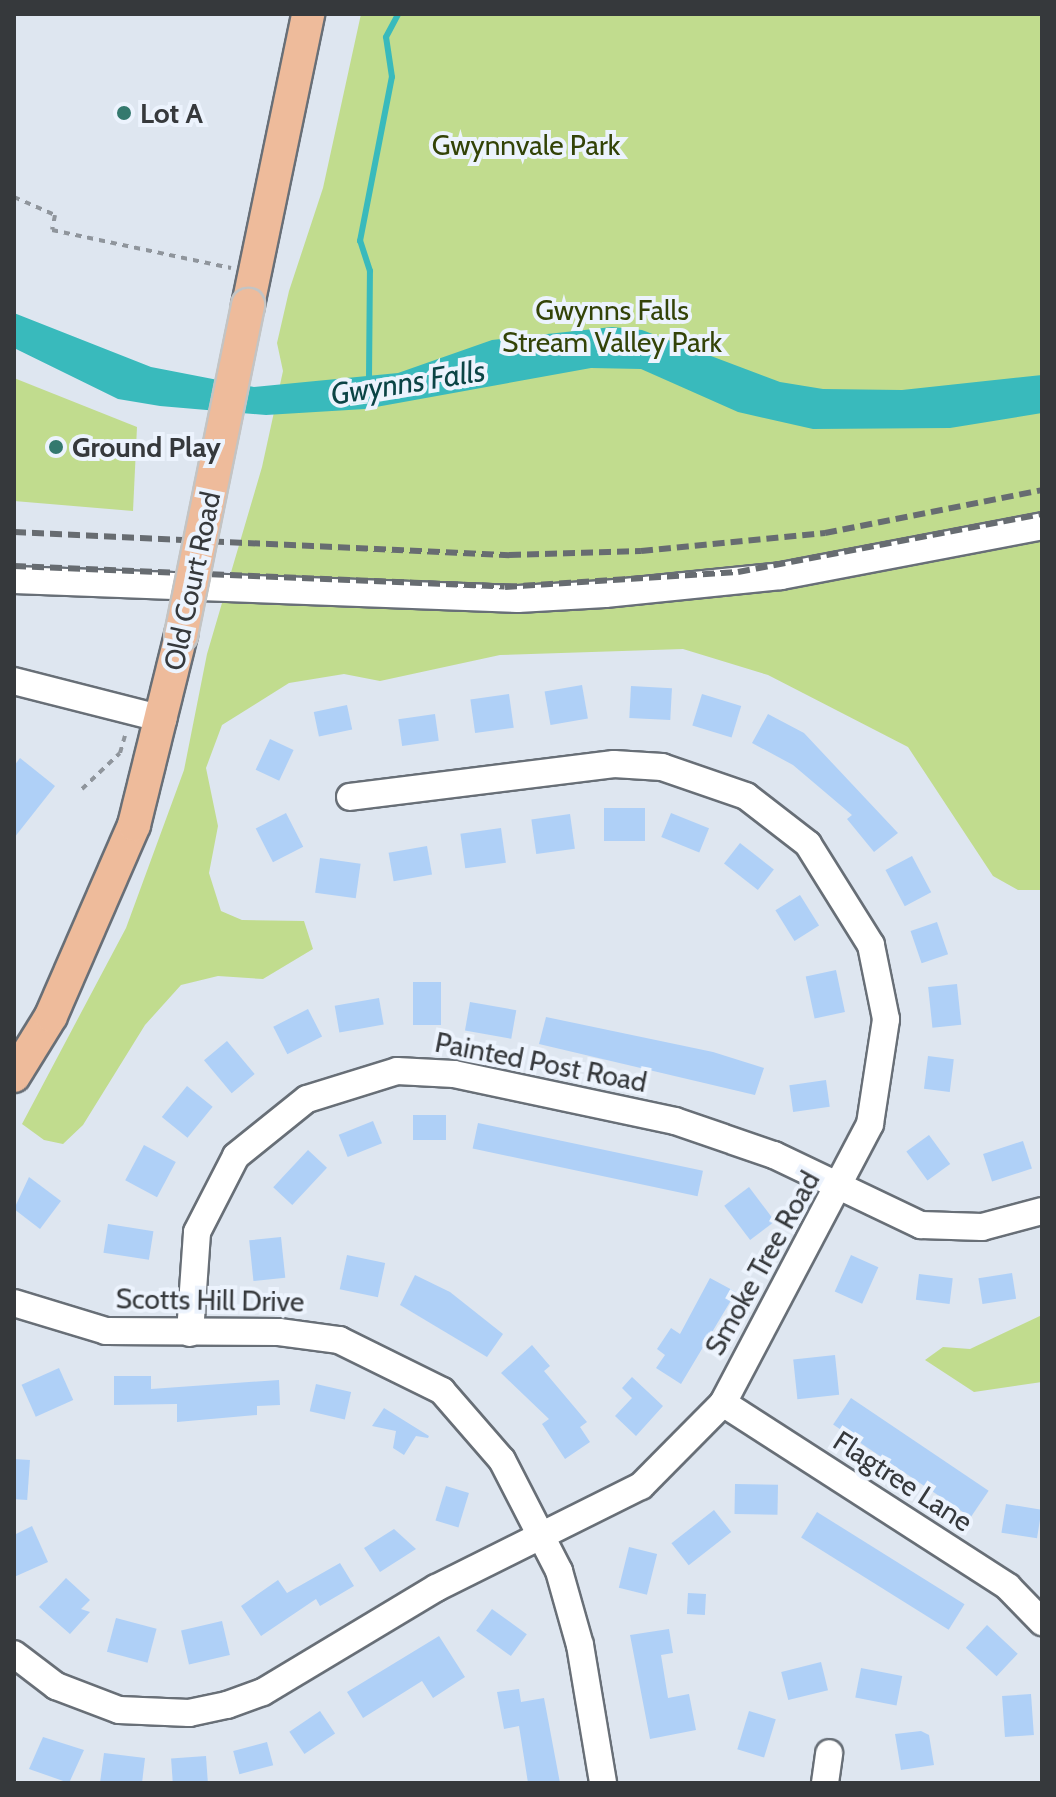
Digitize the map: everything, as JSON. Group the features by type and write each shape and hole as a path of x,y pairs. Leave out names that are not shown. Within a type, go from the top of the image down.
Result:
{"main road":[{"name":"Old Court Road","path":"14,1076 106,901 163,719 308,14"}],"street":[{"path":"14,580 561,597 781,576 1042,526"},
{"path":"14,681 163,719"},
{"name":"Smoke Tree Road","path":"14,1654 56,1686 119,1710 189,1713 227,1705 263,1692 436,1588 545,1537 641,1486 723,1403 839,1190 879,1092 881,981 848,899 782,821 707,779 614,764 350,797"},
{"name":"Painted Post Road","path":"190,1333 197,1232 236,1156 284,1112 367,1076 454,1074 675,1121 774,1155 839,1190 921,1225 982,1227 1042,1211"},
{"name":"Scotts Hill Drive","path":"14,1303 106,1331 317,1335 412,1371 485,1434 545,1537 580,1645 603,1783"},
{"name":"Flagtree Lane","path":"723,1403 1040,1612"},
{"path":"825,1783 829,1753"}],"path":[{"path":"14,197 55,215 52,230 228,267"},
{"path":"82,789 120,753 125,736"}],"green space":[{"name":"Gwynns Falls Stream Valley Park","path":"361,14 1042,14 1042,890 1018,890 993,876 908,747 768,675 683,649 500,655 380,681 344,674 289,683 222,725 206,768 218,826 209,873 221,911 242,920 304,921 313,949 263,979 218,976 181,985 145,1025 83,1125 63,1144 44,1140 22,1124 126,928 184,770 207,654 262,467 283,371 277,343 289,291 323,188"},
{"path":"14,378 137,427 133,511 14,501"},
{"path":"1042,1315 1042,1382 974,1392 925,1360 943,1347 970,1349"}],"water":[{"name":"Gwynns Falls","path":"14,313 151,367 254,387 398,373 492,340 612,327 642,330 780,382 823,389 902,390 1042,375 1042,413 950,428 813,429 738,412 641,369 591,368 365,409 266,415 160,406 118,399 14,348"}],"building":[{"path":"582,685 588,718 550,725 545,692"},
{"path":"631,686 672,688 670,720 629,718"},
{"path":"509,694 514,728 475,733 470,699"},
{"path":"702,694 741,706 732,738 692,726"},
{"path":"347,705 352,729 319,737 314,712"},
{"path":"435,714 439,741 402,746 398,719"},
{"path":"768,714 804,733 898,833 874,852 847,819 852,815 793,765 752,743"},
{"path":"270,739 294,750 279,781 256,770"},
{"path":"20,758 55,786 14,838 14,766"},
{"path":"604,808 645,808 645,841 604,841"},
{"path":"286,813 303,847 273,862 256,828"},
{"path":"671,813 709,828 699,852 661,837"},
{"path":"570,814 575,849 536,854 531,819"},
{"path":"501,828 506,863 465,868 460,834"},
{"path":"740,843 774,869 758,890 724,863"},
{"path":"427,846 432,875 394,881 389,853"},
{"path":"912,856 931,892 905,906 886,870"},
{"path":"320,858 361,864 356,898 315,893"},
{"path":"800,895 819,926 794,941 775,910"},
{"path":"937,922 948,954 922,963 911,931"},
{"path":"836,970 845,1012 815,1019 806,976"},
{"path":"413,982 441,982 441,1025 413,1025"},
{"path":"957,984 961,1025 932,1028 928,987"},
{"path":"379,998 384,1025 339,1032 335,1006"},
{"path":"470,1002 516,1010 511,1039 465,1031"},
{"path":"308,1009 322,1037 287,1054 273,1027"},
{"path":"546,1017 713,1052 764,1068 755,1095 539,1044"},
{"path":"227,1041 255,1074 232,1093 204,1060"},
{"path":"928,1056 954,1059 950,1092 924,1089"},
{"path":"826,1080 830,1107 793,1112 789,1085"},
{"path":"187,1086 213,1107 187,1138 162,1117"},
{"path":"413,1115 446,1115 446,1140 413,1140"},
{"path":"373,1121 382,1143 348,1157 339,1135"},
{"path":"478,1123 703,1171 698,1196 473,1148"},
{"path":"929,1135 950,1164 928,1181 906,1151"},
{"path":"1023,1141 1032,1169 992,1182 983,1154"},
{"path":"144,1145 176,1162 157,1197 125,1180"},
{"path":"308,1150 327,1168 292,1205 273,1187"},
{"path":"29,1177 61,1201 40,1229 14,1209"},
{"path":"749,1187 775,1221 750,1240 724,1206"},
{"path":"108,1224 153,1231 149,1260 103,1253"},
{"path":"281,1237 285,1278 253,1281 249,1240"},
{"path":"347,1255 385,1263 378,1297 340,1289"},
{"path":"851,1255 878,1267 862,1304 835,1292"},
{"path":"1012,1273 1016,1299 982,1304 978,1278"},
{"path":"919,1274 953,1278 950,1304 916,1300"},
{"path":"415,1275 450,1292 503,1334 487,1357 400,1305"},
{"path":"710,1278 736,1292 681,1384 656,1368 665,1355 657,1349 671,1328 680,1334"},
{"path":"532,1345 550,1366 544,1371 587,1422 580,1427 590,1442 565,1459 542,1424 549,1419 501,1373"},
{"path":"835,1355 839,1395 797,1399 793,1359"},
{"path":"59,1368 73,1400 36,1417 22,1385"},
{"path":"114,1376 151,1376 151,1389 279,1380 280,1405 257,1406 257,1415 177,1422 177,1404 114,1405"},
{"path":"632,1377 663,1406 636,1436 615,1416 632,1398 622,1388"},
{"path":"316,1384 351,1392 345,1419 310,1411"},
{"path":"851,1398 989,1491 971,1517 833,1425"},
{"path":"384,1408 428,1438 416,1436 404,1455 393,1448 396,1431 372,1426"},
{"path":"14,1459 30,1460 27,1500 14,1499"},
{"path":"735,1484 778,1485 777,1515 734,1514"},
{"path":"446,1486 469,1493 458,1527 435,1520"},
{"path":"1006,1504 1042,1510 1037,1538 1001,1533"},
{"path":"714,1510 731,1532 689,1565 671,1543"},
{"path":"817,1512 965,1604 949,1630 801,1537"},
{"path":"32,1526 48,1562 14,1577 14,1535"},
{"path":"394,1529 416,1549 380,1572 364,1548"},
{"path":"629,1547 657,1554 647,1595 619,1588"},
{"path":"340,1563 354,1586 320,1606 316,1599 261,1636 241,1606 278,1580 287,1593"},
{"path":"66,1578 90,1600 81,1609 90,1612 70,1634 39,1607"},
{"path":"688,1593 706,1594 705,1615 687,1614"},
{"path":"492,1609 527,1634 511,1656 476,1631"},
{"path":"116,1618 157,1629 148,1663 107,1652"},
{"path":"222,1621 230,1655 189,1665 181,1630"},
{"path":"987,1625 1018,1654 997,1676 966,1648"},
{"path":"669,1629 673,1653 661,1655 668,1698 689,1694 696,1730 650,1739 630,1635"},
{"path":"439,1636 465,1677 433,1698 422,1681 363,1718 347,1692"},
{"path":"821,1662 828,1690 788,1700 781,1672"},
{"path":"861,1668 902,1676 897,1705 855,1697"},
{"path":"519,1689 521,1702 544,1698 560,1783 528,1783 519,1726 504,1729 497,1692"},
{"path":"1031,1694 1034,1735 1005,1737 1002,1696"},
{"path":"320,1711 335,1733 304,1754 289,1732"},
{"path":"749,1711 776,1719 764,1757 737,1749"},
{"path":"921,1731 929,1735 934,1765 901,1770 895,1734"},
{"path":"43,1737 84,1750 69,1783 29,1769"},
{"path":"267,1742 273,1765 239,1774 233,1751"},
{"path":"104,1753 145,1758 142,1783 100,1783"},
{"path":"206,1756 208,1783 173,1783 171,1758"}],"waterway":[{"path":"369,379 370,271 360,241 392,77 386,37 398,14"}],"railway":[{"path":"14,532 509,555 641,551 825,533 1042,490"},
{"path":"14,566 505,587 738,572 1042,514"}],"place":[{"name":"Lot A","path":"124,113"},
{"name":"Ground Play","path":"56,447"}],"park label":[{"name":"Gwynnvale Park","path":"526,145"}]}
